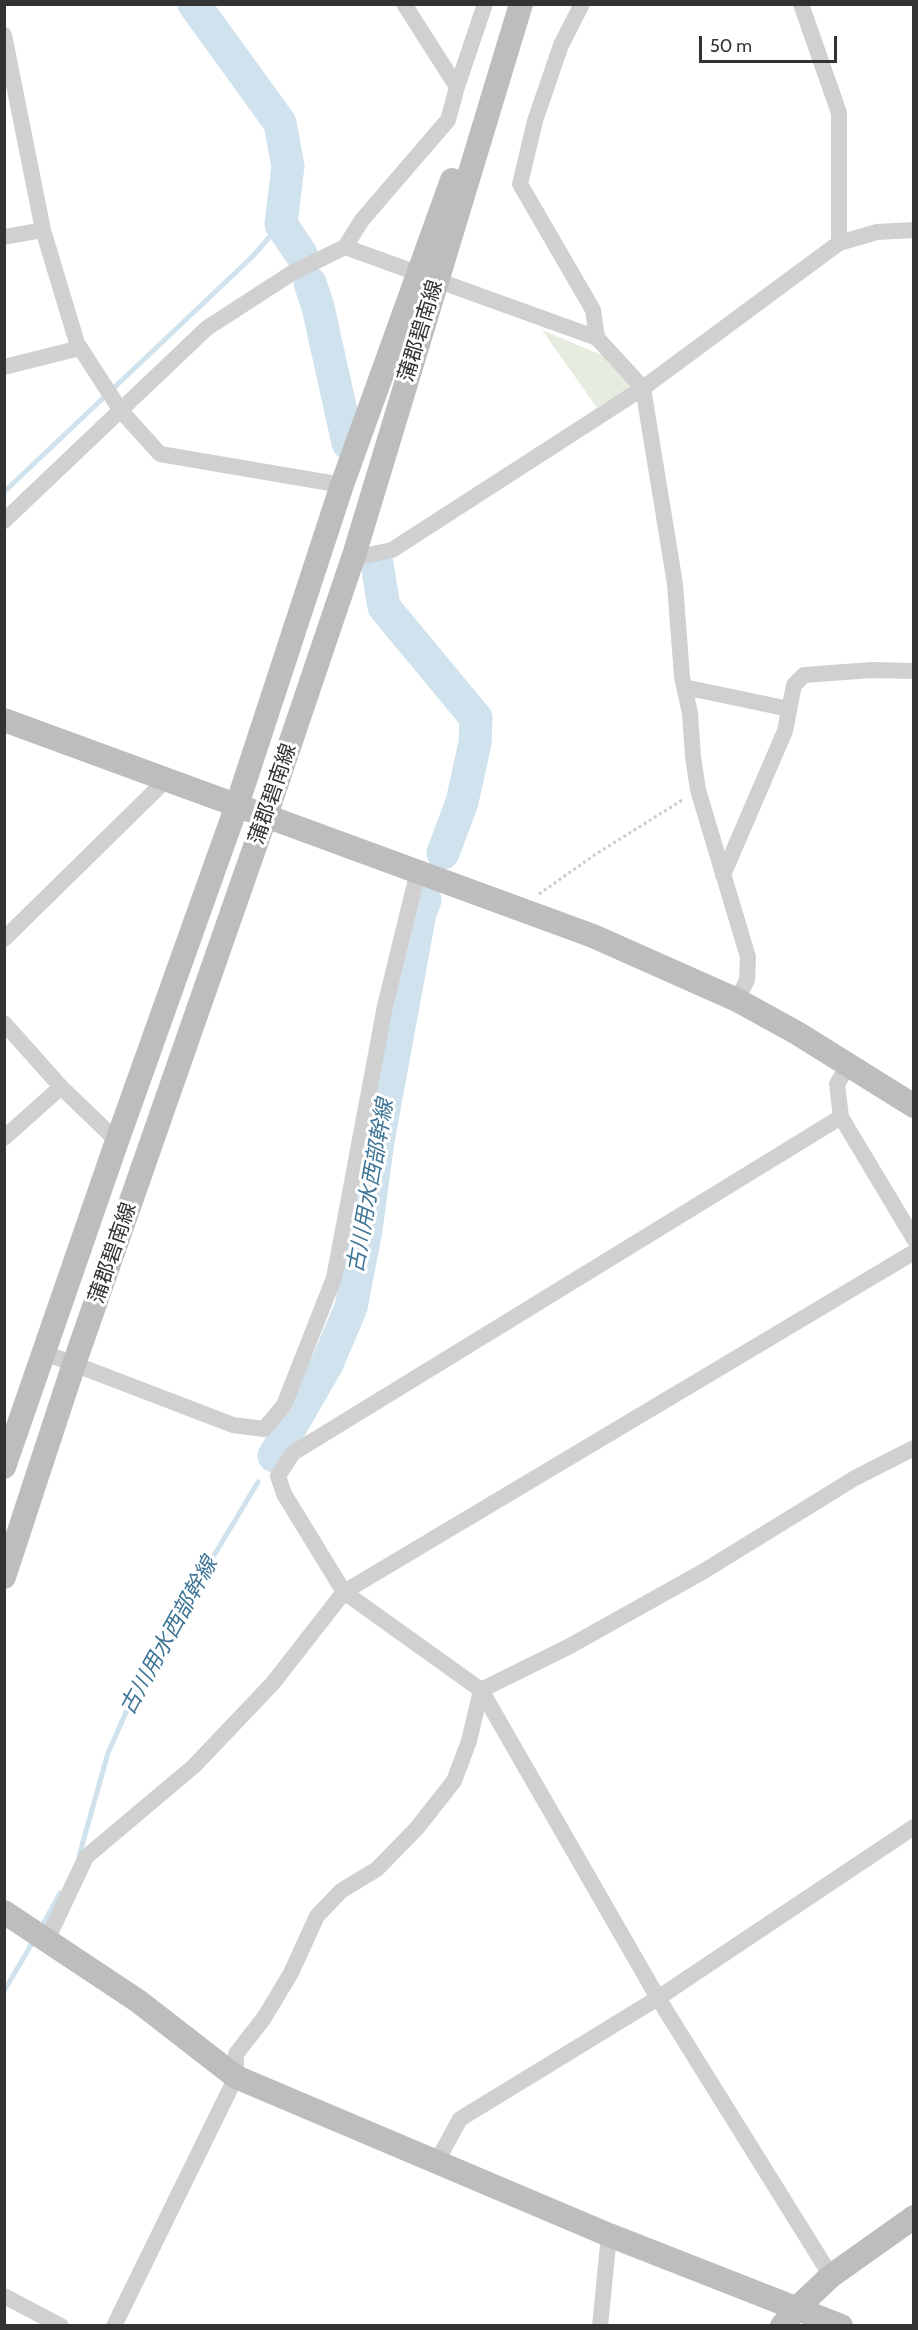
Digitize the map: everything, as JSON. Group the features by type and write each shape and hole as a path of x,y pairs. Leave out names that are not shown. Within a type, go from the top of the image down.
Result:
{"main road":[{"name":"蒲郡碧南線","path":"4,1577 74,1364 266,815 355,552 428,277 514,4"},
{"name":"蒲郡碧南線","path":"6,1453 45,1353 117,1141 237,805 342,485 469,180 521,4"},
{"path":"4,720 165,781 266,815 593,936 736,1000 797,1033 914,1106"},
{"path":"9,1915 138,2001 237,2077 609,2235 789,2317 841,2325"},
{"path":"789,2317 831,2276 914,2217"}],"street":[{"path":"404,4 457,87"},
{"path":"4,521 118,407 207,328 292,273 345,248 362,220 448,120 485,4"},
{"path":"582,4 561,45 536,121 520,184 593,310 597,338"},
{"path":"801,4 839,113 839,243"},
{"path":"4,35 42,230 80,348 118,407 160,454 342,485"},
{"path":"4,237 42,230"},
{"path":"355,552 363,556 392,550 643,388 839,243 877,232 912,232"},
{"path":"345,248 597,338 643,388 675,584 684,687 690,713 698,790 747,957 747,980 736,1000"},
{"path":"4,367 80,348"},
{"path":"723,875 785,731 794,685 804,675 872,670 914,671"},
{"path":"684,687 789,709"},
{"path":"4,939 165,781"},
{"path":"45,1353 233,1425 264,1429 284,1405 334,1278 385,1006 418,871"},
{"path":"4,1023 61,1086 117,1141"},
{"path":"848,1066 837,1084 842,1117 914,1239"},
{"path":"4,1138 61,1086"},
{"path":"831,2276 658,1998 481,1690 344,1592 284,1494 278,1476 293,1453 842,1117"},
{"path":"46,1940 86,1857 194,1766 273,1683 344,1592 914,1252"},
{"path":"481,1690 570,1647 704,1571 855,1478 914,1448"},
{"path":"114,2325 237,2077 236,2054 264,2018 291,1973 317,1916 341,1891 377,1869 417,1828 454,1781 469,1741 481,1690"},
{"path":"436,2163 460,2119 658,1998 914,1827"},
{"path":"600,2325 609,2235"},
{"path":"4,2296 61,2325"}],"path":[{"path":"519,909 596,854 698,790"}],"shaded area":[{"path":"542,330 611,359 632,387 597,408"}],"waterway":[{"name":"古川用水西部幹線","path":"194,4 280,123 288,166 281,224 301,254"},
{"path":"4,492 252,257 281,224"},
{"name":"古川用水西部幹線","path":"310,283 318,307 348,443"},
{"name":"古川用水西部幹線","path":"377,564 384,607 476,718 475,743 462,802 443,853"},
{"name":"古川用水西部幹線","path":"274,1456 327,1364 351,1307 366,1230 378,1141 420,913 425,900"},
{"name":"古川用水西部幹線","path":"79,1856 108,1753 143,1674 258,1482"},
{"name":"古川用水西部幹線","path":"40,1930 60,1893"},
{"name":"古川用水西部幹線","path":"4,1991 34,1940"}]}
